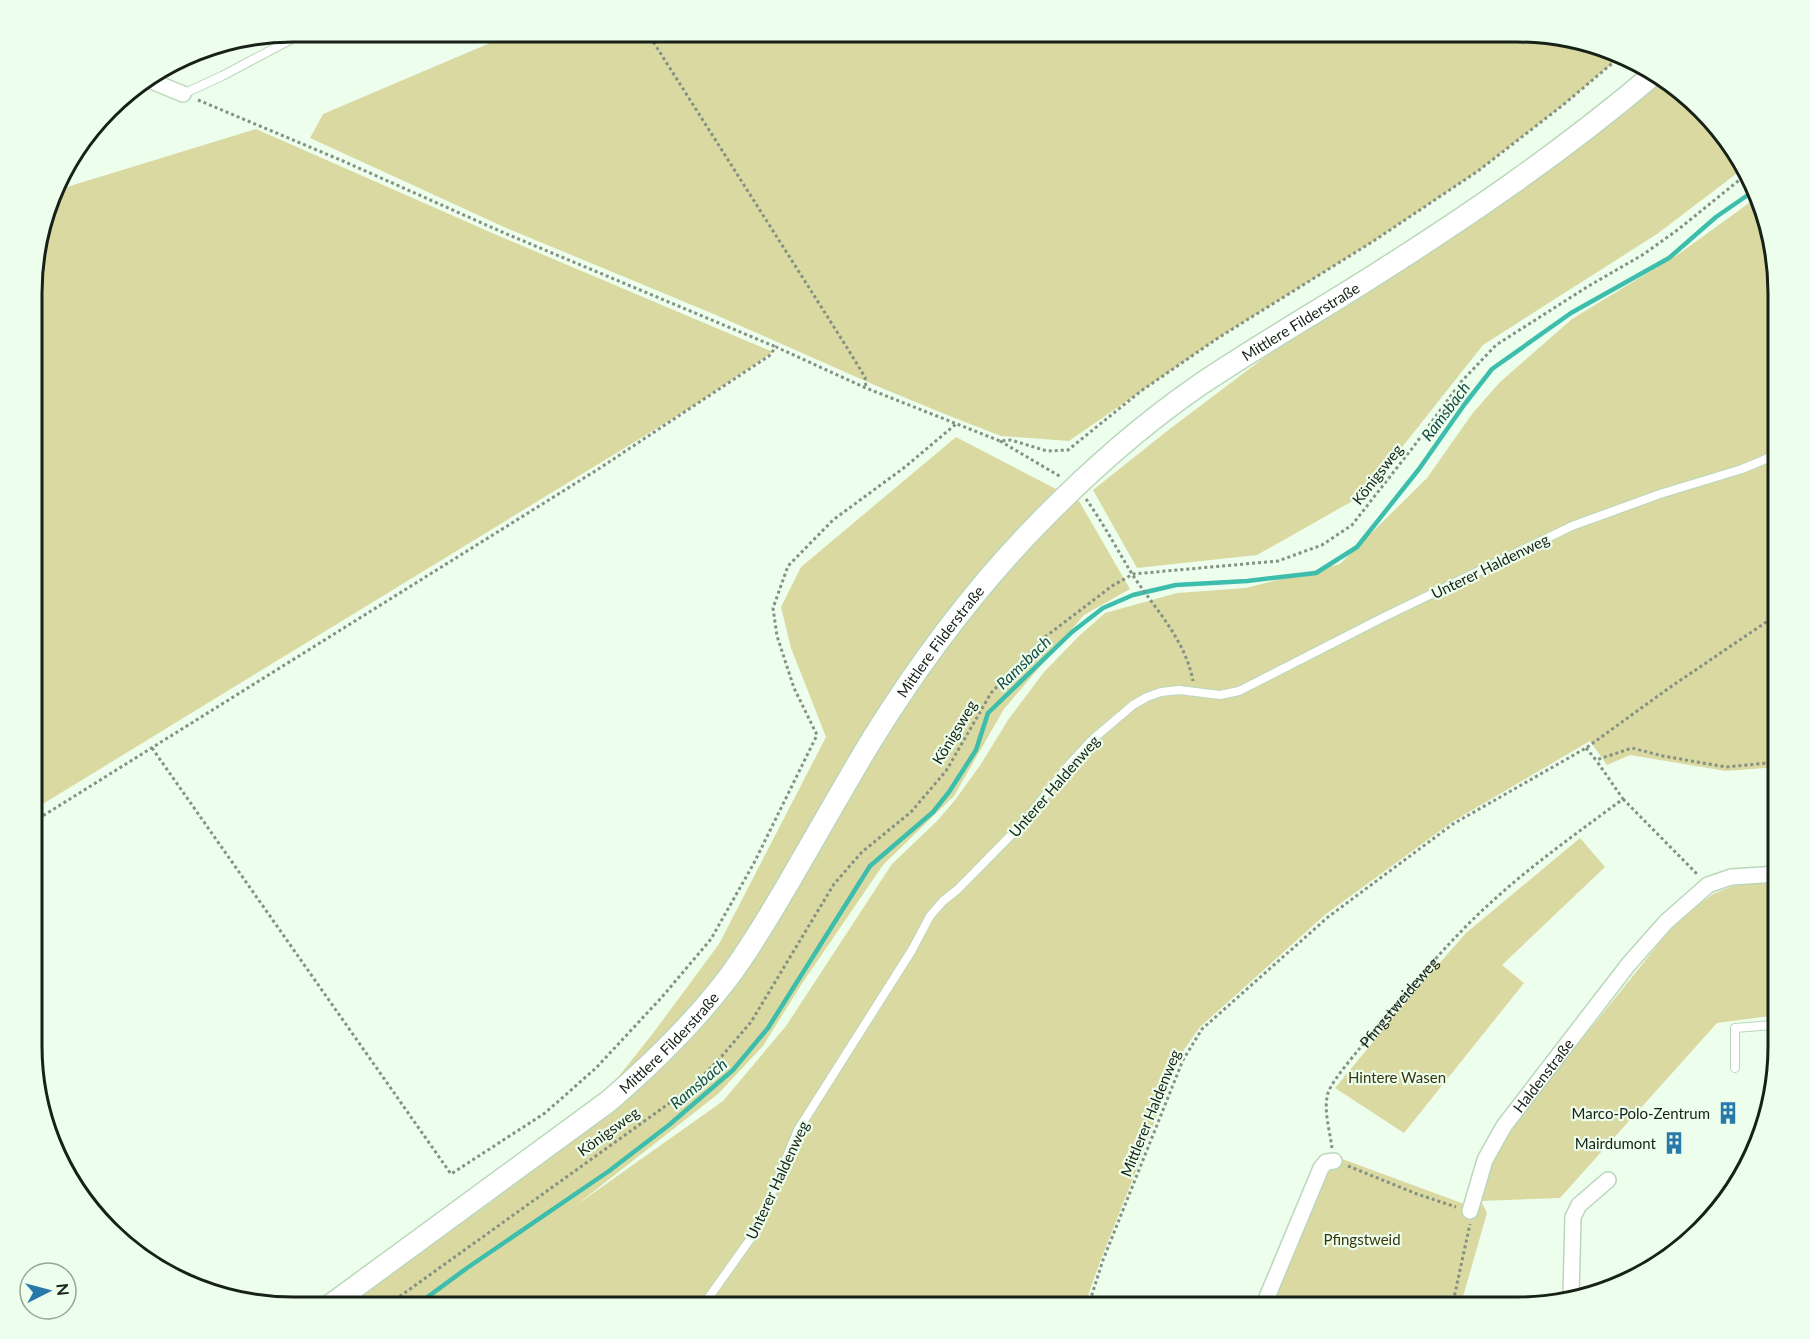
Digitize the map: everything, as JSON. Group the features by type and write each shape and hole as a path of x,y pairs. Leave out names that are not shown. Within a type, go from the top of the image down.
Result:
{"main road":[{"name":"Mittlere Filderstraße","path":"342,1297 609,1101 650,1065 689,1025 730,976 766,922 872,740 900,695 946,631 993,572 1076,487 1135,435 1195,388 1517,181 1596,124 1648,79"}],"street":[{"path":"156,83 183,94"},
{"path":"1708,885 1731,878 1768,875"},
{"name":"Haldenstraße","path":"1470,1211 1485,1160 1504,1125 1648,942 1677,911 1708,885"},
{"path":"1267,1297 1321,1168 1326,1162 1334,1161"},
{"path":"1571,1291 1573,1216 1579,1205 1608,1180"}],"lane":[{"path":"183,94 285,43"},
{"name":"Unterer Haldenweg","path":"709,1297 751,1238 773,1195 798,1130 912,950 930,916 1026,820 1068,766 1093,739 1133,705 1161,692 1179,690 1220,695 1239,691 1384,617 1572,526 1768,458"},
{"path":"1735,1068 1735,1028 1768,1026"}],"path":[{"path":"653,42 851,353 865,377 866,388"},
{"path":"183,94 776,347 866,388 1000,441 1011,440 1047,452 1068,450 1141,391 1218,338 1372,242 1478,171 1614,62"},
{"name":"Königsweg","path":"399,1297 692,1087 751,1022 834,884 862,852 910,812 946,771 991,693 1045,637 1112,586 1132,574 1278,561 1322,545 1352,525 1461,382 1496,345 1644,254 1740,179"},
{"path":"42,816 600,468 768,356 776,347"},
{"path":"152,748 451,1174 545,1113 596,1068 662,997 711,939 754,863 818,735 794,688 777,636 773,608 788,566 833,520 905,467 956,424"},
{"path":"1132,574 1182,644 1195,692"},
{"name":"Mittlerer Haldenweg","path":"1091,1297 1103,1260 1183,1060 1202,1029 1328,917 1453,824 1586,747 1768,621"},
{"path":"1586,747 1623,799 1708,885"},
{"path":"1596,760 1632,748 1725,767 1768,763"},
{"name":"Pfingstweideweg","path":"1334,1161 1327,1114 1328,1093 1350,1061 1449,944 1488,905 1623,799"},
{"path":"1334,1161 1417,1194 1470,1211 1470,1229 1454,1297"}],"green space":[{"path":"492,42 1517,42 1566,47 1614,62 1478,171 1372,242 1218,338 1069,441 1001,436 872,384 716,315 504,227 310,138 323,114"},
{"path":"1653,82 1682,104 1706,128 1726,154 1737,173 1657,234 1483,345 1365,494 1257,555 1137,568 1093,490 1265,357 1558,164"},
{"path":"256,129 499,236 773,352 690,408 42,804 42,293 47,244 55,212 65,187"},
{"path":"1751,202 1763,244 1768,293 1768,768 1726,771 1630,755 1607,765 1590,741 1452,822 1326,914 1200,1027 1179,1057 1088,1297 361,1297 539,1167 619,1076 719,944 826,737 791,648 781,607 801,567 956,437 1079,501 1130,589 1084,615 1004,709 954,796 883,865 801,985 763,1046 718,1094 575,1206 723,1101 786,1026 892,864 938,820 955,800 1008,720 1044,672 1105,613 1177,593 1246,588 1340,564 1427,478 1472,414 1499,383 1572,319 1680,253"},
{"name":"Hintere Wasen","path":"1580,838 1605,867 1502,965 1524,983 1404,1133 1335,1088 1466,933"},
{"name":"Pfingstweid","path":"1768,882 1768,1016 1717,1023 1560,1198 1481,1201 1487,1213 1463,1297 1259,1297 1319,1161 1326,1153 1467,1205 1514,1124 1677,921 1713,894 1740,883"}],"waterway":[{"name":"Ramsbach","path":"428,1297 609,1171 669,1125 733,1070 768,1028 870,866 933,812 949,792 976,750 988,713 1072,632 1103,608 1133,595 1176,585 1247,581 1316,573 1357,547 1419,469 1492,369 1571,313 1669,258 1716,217 1748,195"}],"place":[{"name":"Marco-Polo-Zentrum","path":"1728,1113"},
{"name":"Mairdumont","path":"1674,1143"}]}
